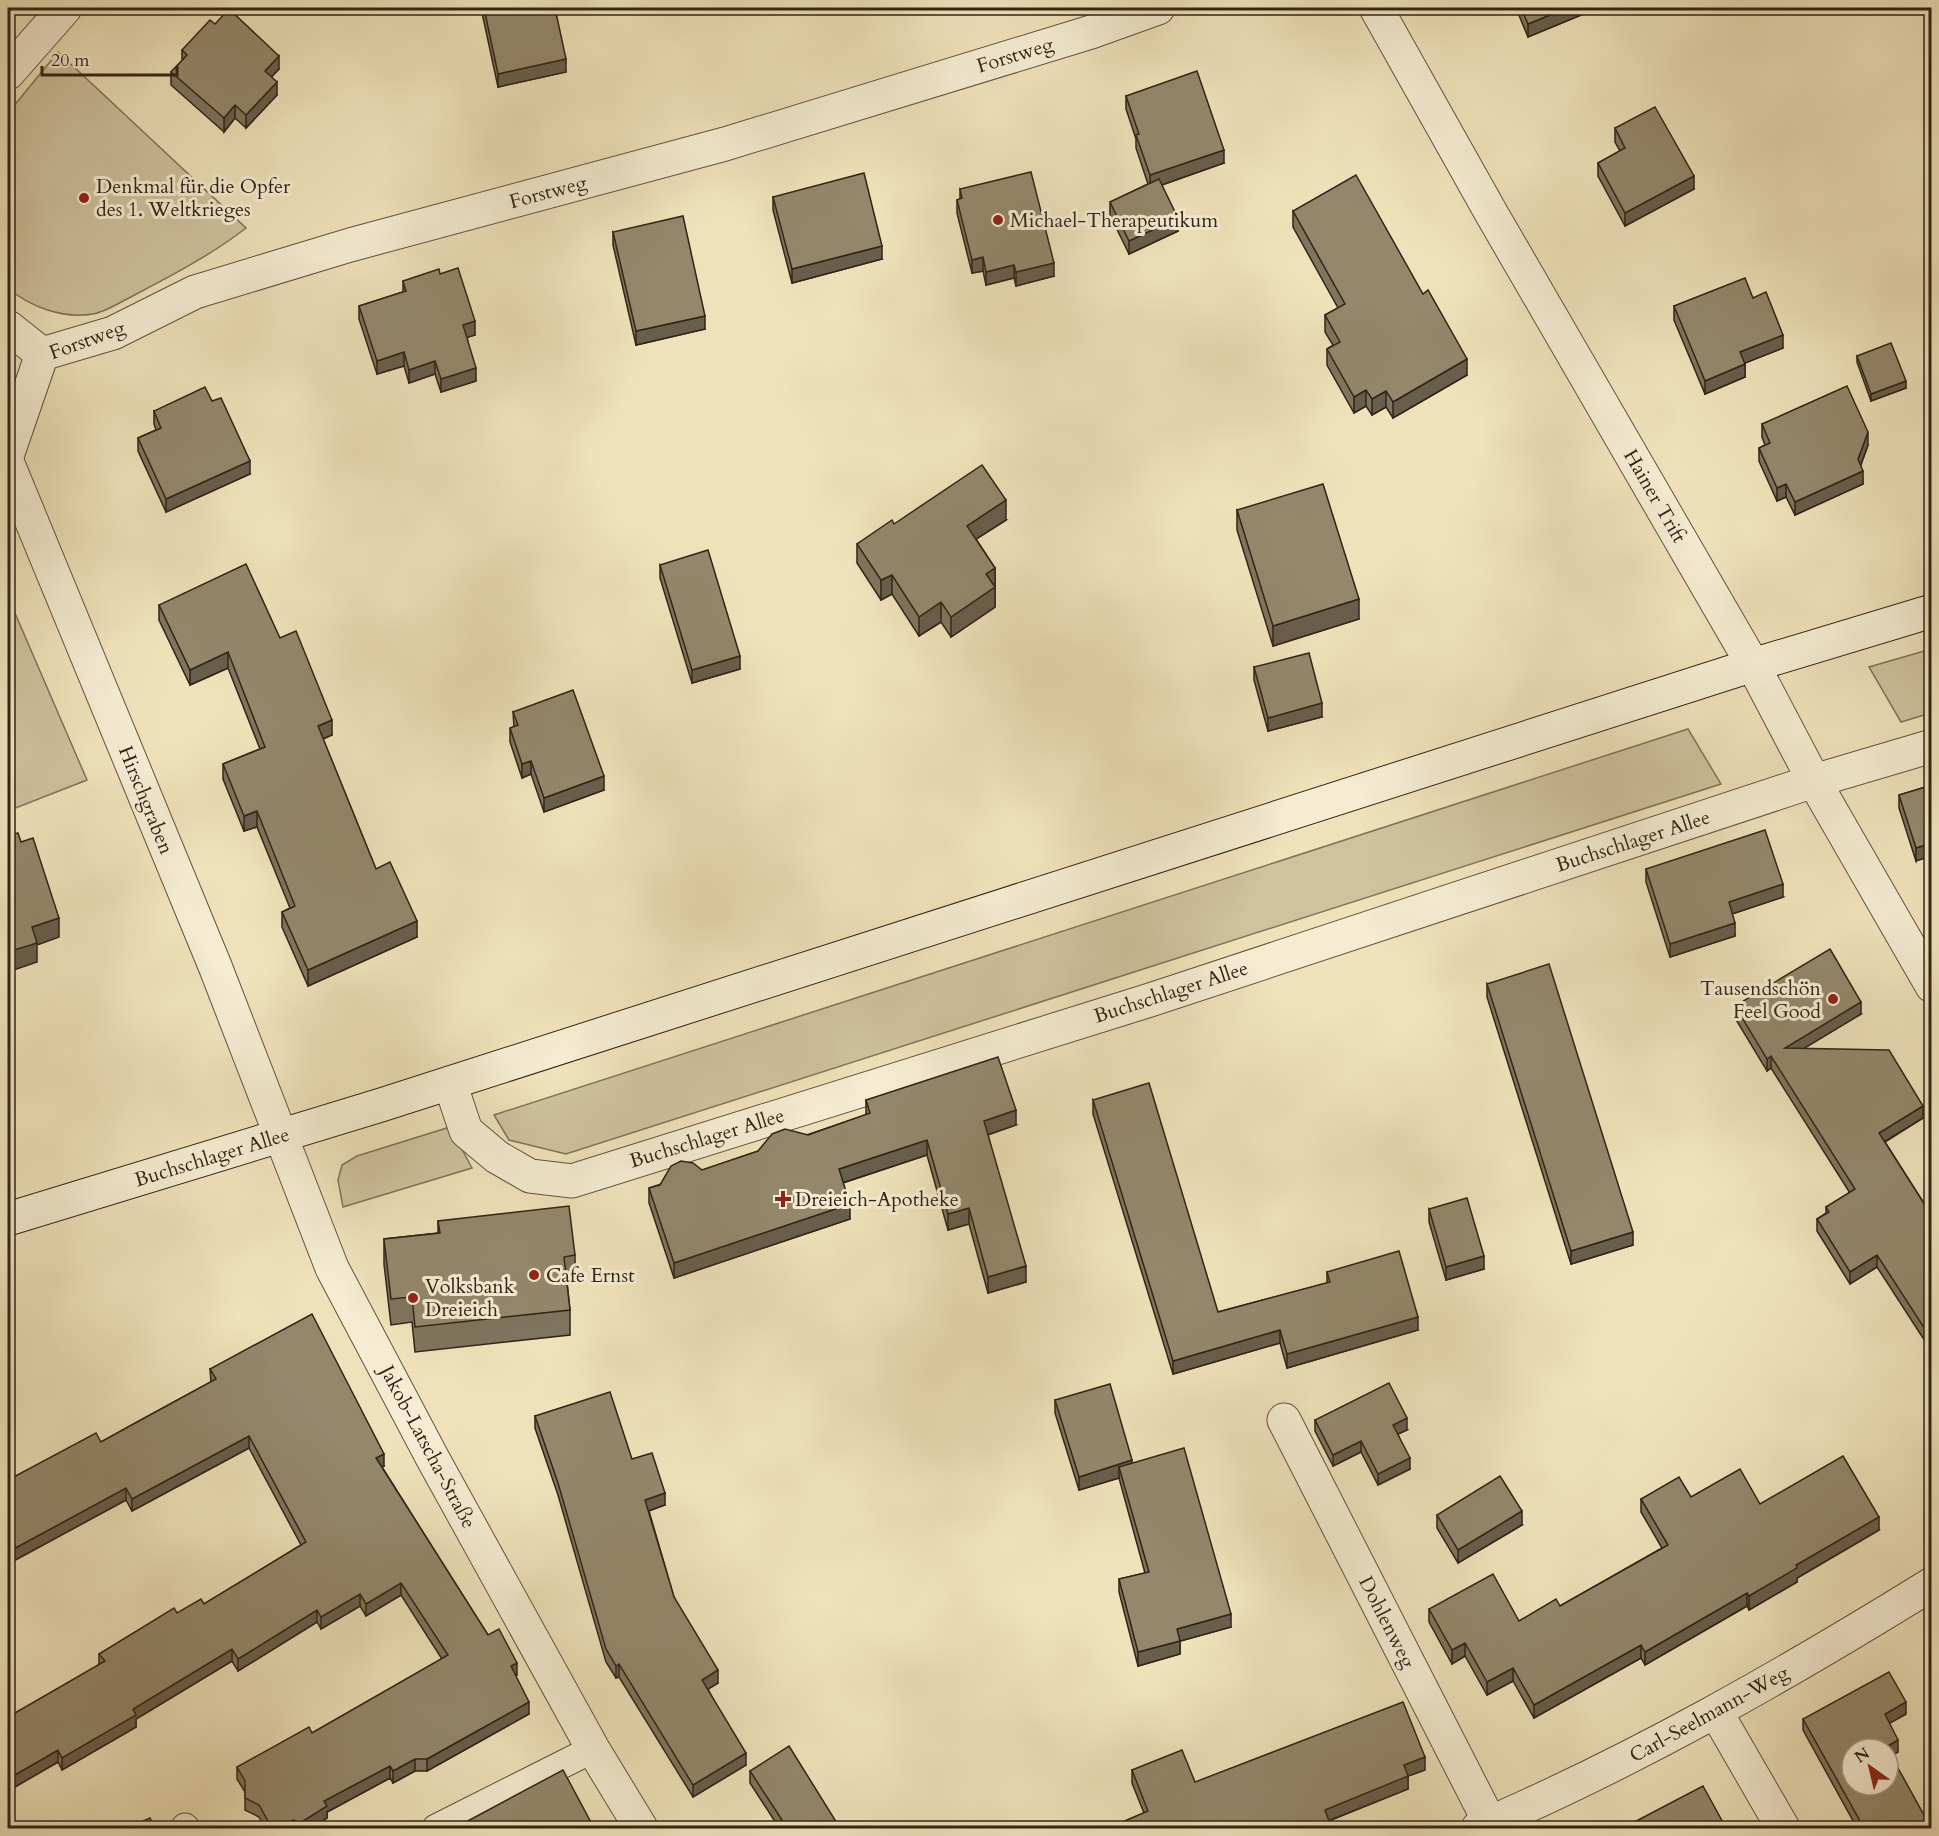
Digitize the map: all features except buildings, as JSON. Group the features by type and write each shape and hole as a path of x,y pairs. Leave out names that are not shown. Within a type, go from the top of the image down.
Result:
{"street":[{"path":"8,73 65,8"},
{"name":"Forstweg","path":"8,453 42,354 113,333 195,292 350,245 725,144 1080,35 1158,8"},
{"name":"Hainer Trift","path":"1376,8 1490,211 1753,665 1814,781 1932,986"},
{"path":"8,327 42,354"},
{"name":"Hirschgraben","path":"8,464 215,966 281,1137"},
{"name":"Buchschlager Allee","path":"8,1219 281,1137 1753,665 1932,611"},
{"name":"Buchschlager Allee","path":"450,1083 466,1131 497,1157 530,1176 572,1181 1150,1000 1814,781 1932,746"},
{"name":"Jakob-Latscha-Straße","path":"281,1137 332,1268 433,1459 593,1749 641,1828"},
{"name":"Dohlenweg","path":"1284,1420 1484,1826"},
{"name":"Carl-Seelmann-Weg","path":"1484,1826 1595,1775 1716,1712 1828,1648 1932,1584"},
{"path":"1716,1712 1783,1828"}],"lane":[{"path":"436,1828 593,1749"}],"shaded area":[{"path":"58,52 246,228 188,266 111,308 93,314 70,315 48,310 26,301 8,288 8,113"},
{"path":"8,597 87,780 8,811"},
{"path":"1931,649 1931,713 1901,722 1869,667"},
{"path":"1688,729 1721,784 566,1154 509,1140 494,1115"},
{"path":"450,1127 472,1168 343,1207 338,1180 342,1165 357,1156"}],"place":[{"name":"Denkmal für die Opfer des 1. Weltkrieges","path":"84,198"},
{"name":"Michael-Therapeutikum","path":"998,220"},
{"name":"Tausendschön Feel Good","path":"1833,999"},
{"name":"Dreieich-Apotheke","path":"783,1199"},
{"name":"Cafe Ernst","path":"534,1275"},
{"name":"Volksbank Dreieich","path":"413,1298"}]}
